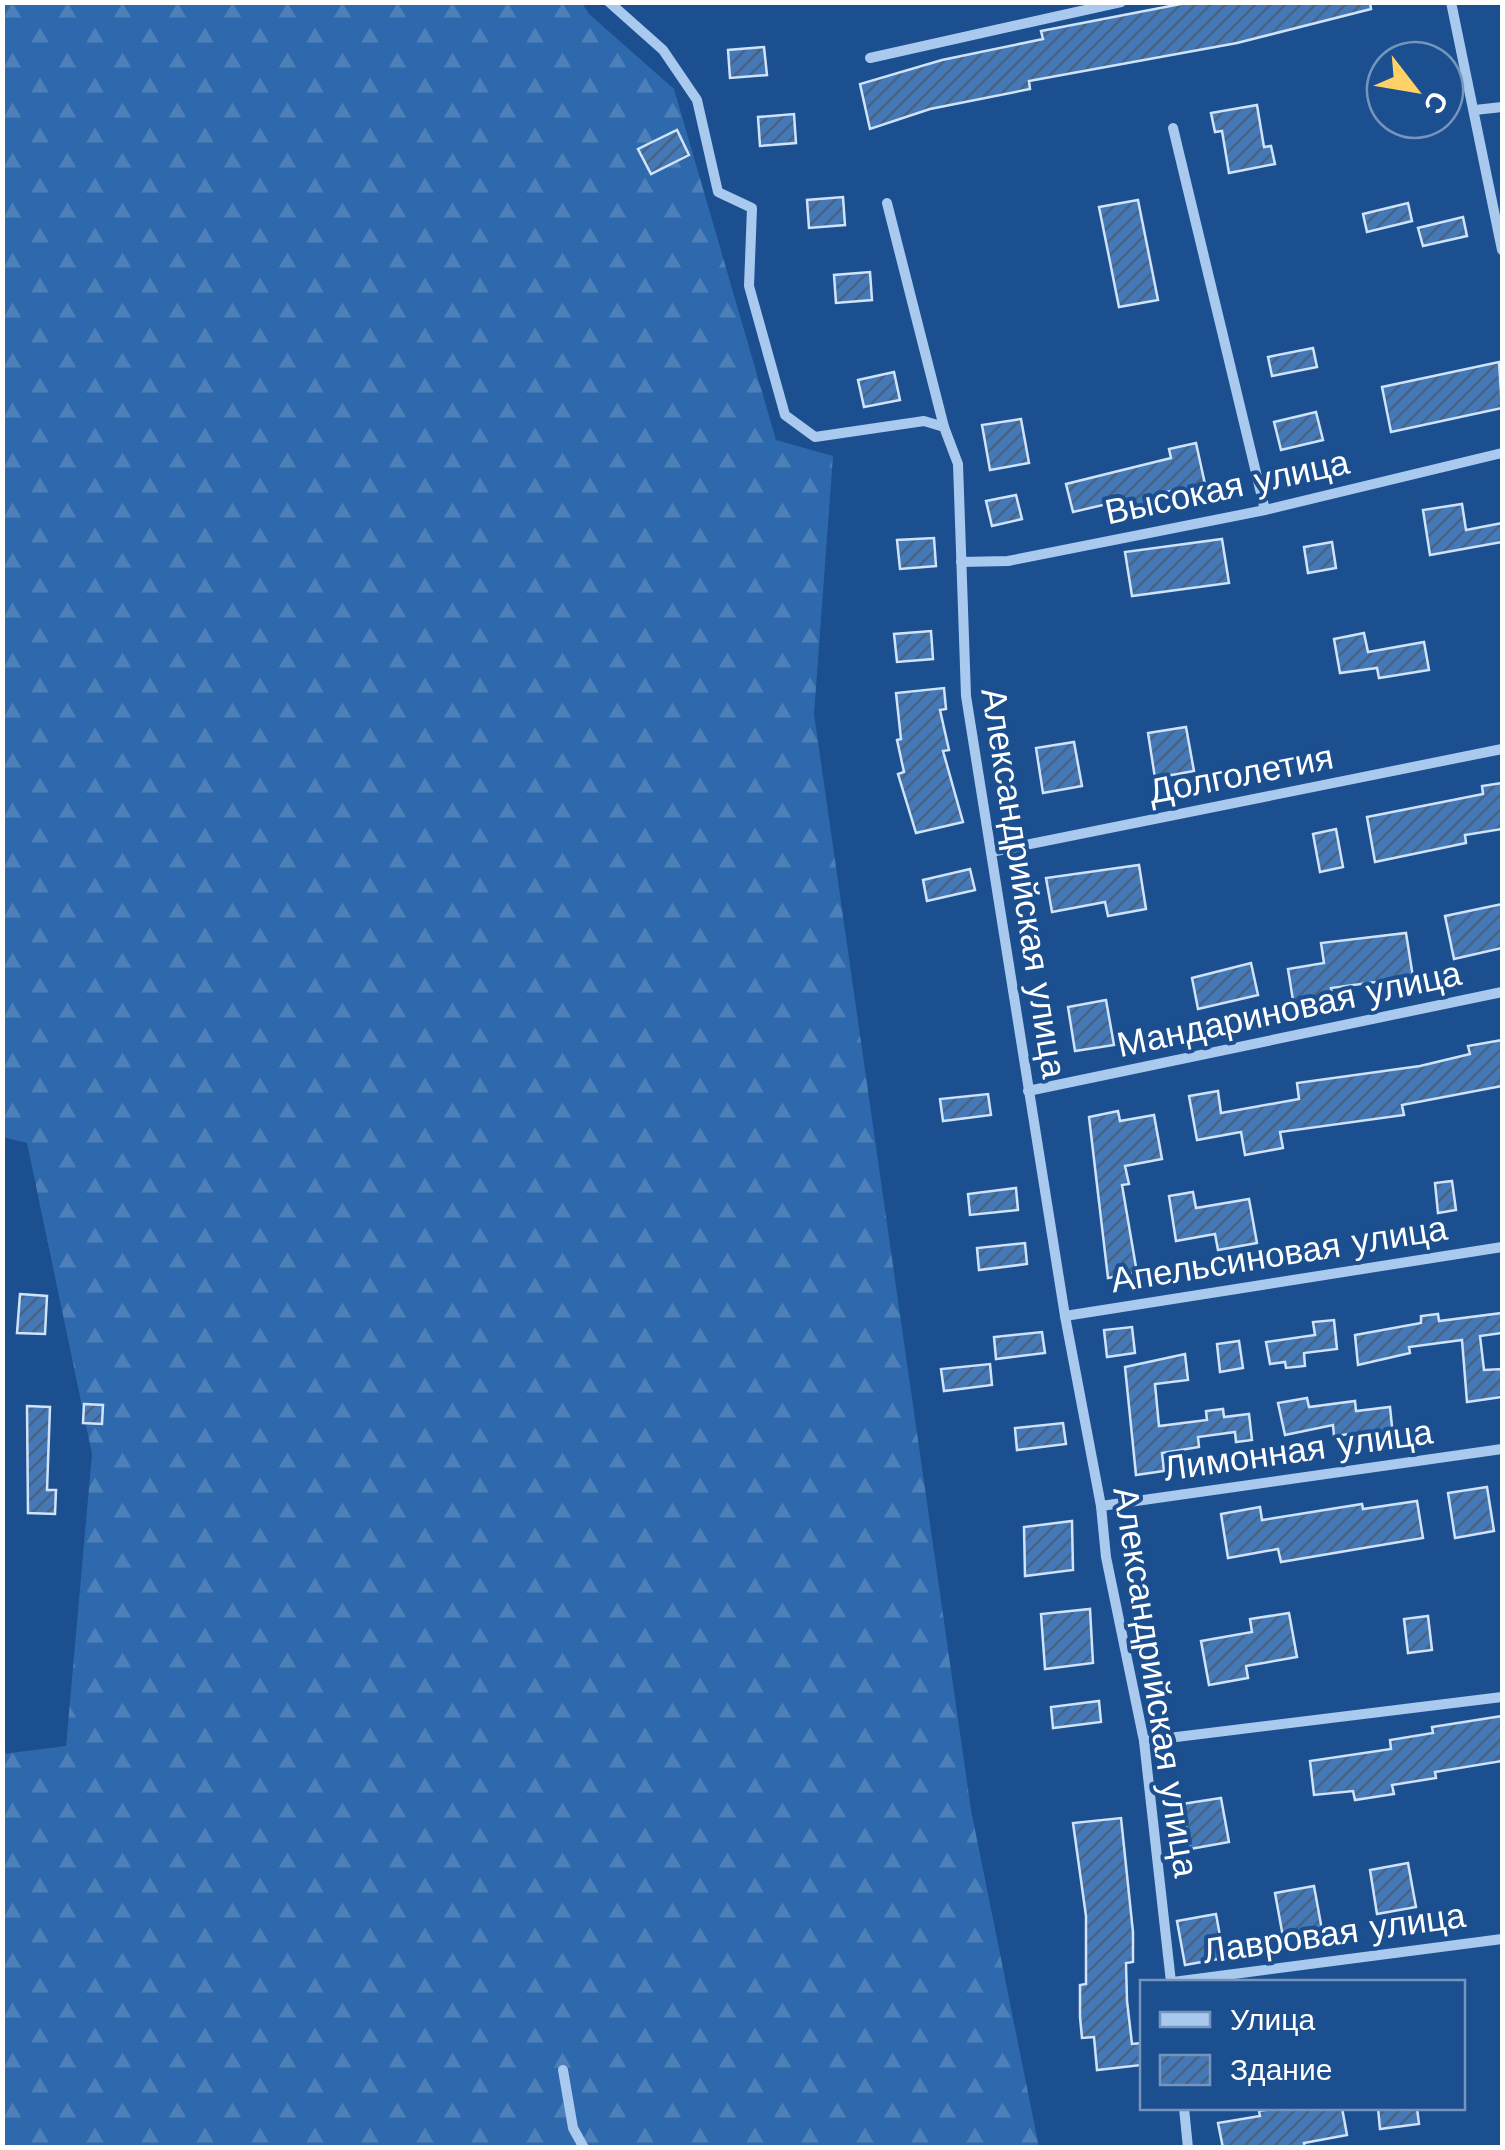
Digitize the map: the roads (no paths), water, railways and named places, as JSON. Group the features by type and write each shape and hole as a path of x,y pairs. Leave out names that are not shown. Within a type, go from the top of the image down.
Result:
{"street":[{"path":"609,2 664,50 697,100 718,192 752,208 749,286 785,415 816,437 924,420 944,428"},
{"path":"870,58 1122,2"},
{"path":"1451,2 1502,250"},
{"path":"1475,110 1502,108"},
{"path":"1173,128 1264,510"},
{"name":"Александрийская улица","path":"886,203 944,428 958,464 966,696 1065,1316 1102,1506 1106,1558 1144,1741 1172,1980"},
{"name":"Высокая улица","path":"962,562 1008,560 1264,510 1502,453"},
{"name":"Долголетия","path":"991,852 1502,750"},
{"name":"Мандариновая улица","path":"1028,1090 1502,992"},
{"name":"Апельсиновая улица","path":"1065,1316 1502,1247"},
{"name":"Лимонная улица","path":"1102,1506 1502,1449"},
{"path":"1144,1741 1502,1697"},
{"name":"Лавровая улица","path":"1187,1980 1502,1939"},
{"path":"563,2070 573,2128 584,2148"},
{"path":"1184,2110 1188,2148"}]}
